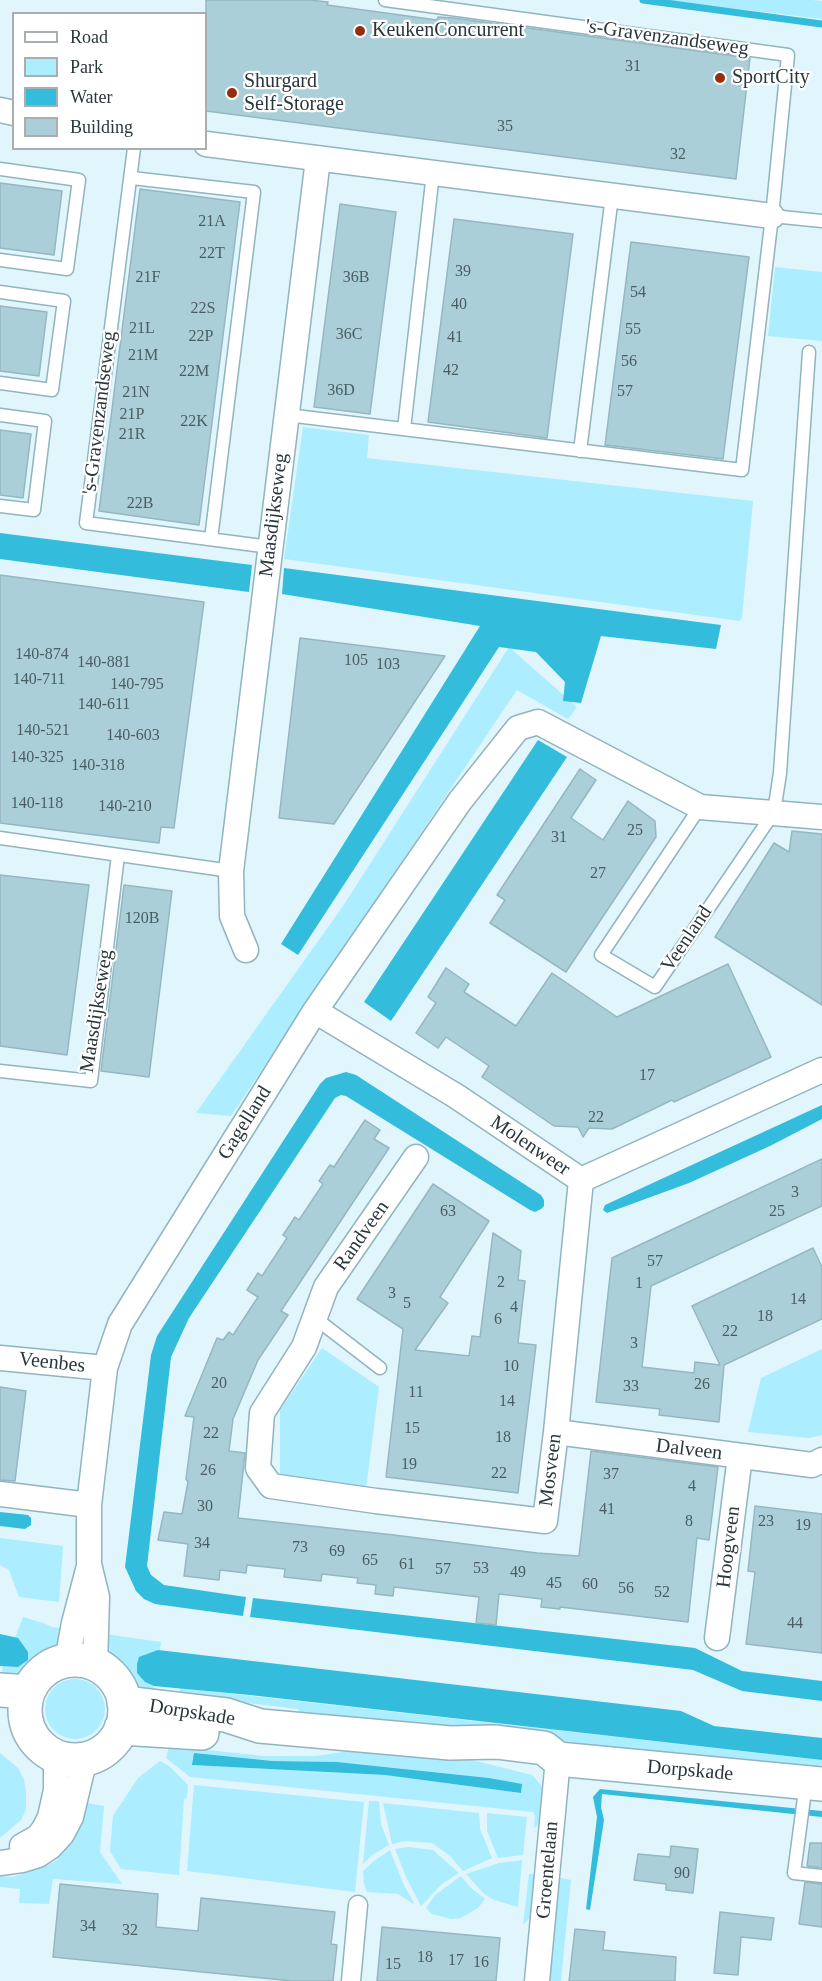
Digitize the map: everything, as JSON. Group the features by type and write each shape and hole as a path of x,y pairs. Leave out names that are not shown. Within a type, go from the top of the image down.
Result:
{"main road":[{"path":"81,1663 104,1669 115,1680 122,1716 116,1737 103,1751 71,1757 40,1745 33,1738 14,1704 48,1668 81,1663"},
{"name":"Dorpskade","path":"122,1716 222,1734 260,1726 450,1743 496,1742 544,1748 558,1759 810,1789"}],"street":[{"path":"207,144 772,216"},
{"name":"Maasdijkseweg","path":"246,950 232,916 231,872 318,159"},
{"name":"Gagelland","path":"81,1663 74,1623 89,1564 89,1505 105,1368 120,1324 315,1011 460,801 518,728 538,722 700,807"},
{"path":"700,807 822,817"},
{"name":"Molenweer","path":"315,1011 456,1096 581,1180 822,1070"},
{"name":"Randveen","path":"271,1486 258,1468 262,1413 304,1347 326,1287 416,1157"},
{"name":"Mosveen","path":"271,1486 545,1521 581,1180"},
{"name":"Veenbes","path":"0,1358 105,1368"},
{"name":"Dalveen","path":"556,1432 812,1465 822,1460"},
{"name":"Hoogveen","path":"717,1638 740,1456"},
{"path":"0,1494 89,1505"},
{"path":"0,1854 31,1842 44,1829 50,1817 56,1790 71,1757"},
{"path":"0,1863 38,1855 50,1847 62,1834 71,1817 71,1757"},
{"name":"Groentelaan","path":"537,1981 558,1759"},
{"path":"351,1981 358,1905"}],"lane":[{"name":"'s-Gravenzandseweg","path":"287,415 742,470 772,216 788,55 386,0"},
{"name":"'s-Gravenzandseweg","path":"134,150 86,523 270,547"},
{"path":"0,170 79,180 67,269 0,260"},
{"path":"404,429 432,173"},
{"path":"132,178 254,192 211,539"},
{"path":"580,451 612,196"},
{"path":"772,216 822,221"},
{"path":"0,292 64,301 52,390 0,383"},
{"path":"774,812 781,762 809,352"},
{"path":"0,415 45,421 34,510 0,506"},
{"name":"Veenland","path":"700,807 601,954 655,987 774,812"},
{"path":"0,838 231,872"},
{"name":"Maasdijkseweg","path":"0,1071 91,1081 118,855"},
{"path":"315,1318 380,1368"},
{"path":"810,1789 800,1820 794,1873 822,1876"}],"green space":[{"path":"665,0 822,1 822,19"},
{"path":"775,267 822,272 822,341 768,336"},
{"path":"303,427 369,435 367,458 753,501 742,617 740,621 284,559"},
{"path":"509,647 577,707 568,719 517,690 231,1116 196,1113 343,906"},
{"path":"322,1348 379,1387 366,1489 280,1478 280,1410"},
{"path":"822,1349 822,1435 809,1438 748,1432 761,1378"},
{"path":"0,1538 63,1546 59,1602 19,1597 9,1570 0,1565"},
{"path":"23,1617 52,1627 66,1629 60,1646 35,1667 15,1679 0,1682 3,1666 18,1667 18,1638 15,1638"},
{"path":"105,1634 161,1642 160,1650 158,1650 145,1682 154,1686 154,1697 140,1693 131,1686 112,1658"},
{"path":"75,1679 92,1684 100,1692 105,1709 100,1726 92,1734 75,1739 58,1734 50,1726 45,1709 50,1692 58,1684"},
{"path":"180,1688 822,1760 822,1771 300,1712 298,1709 179,1695"},
{"path":"169,1746 264,1756 316,1756 377,1747 456,1756 532,1775 543,1791 540,1819 534,1828 533,1812 190,1777 166,1758","holes":["272,1761 337,1762 489,1778 522,1785 521,1793 385,1775 192,1765"]},
{"path":"0,1753 18,1768 24,1779 26,1810 21,1820 0,1838"},
{"path":"160,1761 169,1766 188,1785 187,1798 184,1799 179,1875 121,1869 110,1851 113,1816 138,1778"},
{"path":"194,1785 364,1802 355,1892 187,1871"},
{"path":"369,1801 379,1801 381,1824 389,1845 372,1855 363,1864"},
{"path":"82,1802 104,1806 100,1852 122,1884 53,1879 49,1904 19,1903 20,1889 0,1887 0,1876 13,1877 56,1861 75,1831"},
{"path":"383,1803 479,1813 480,1829 492,1858 463,1871 450,1856 432,1843 406,1841 392,1844"},
{"path":"487,1813 527,1817 523,1855 498,1858 487,1831"},
{"path":"408,1847 433,1850 459,1873 442,1884 421,1906 395,1849"},
{"path":"390,1850 403,1883 415,1905 398,1894 367,1892 363,1871"},
{"path":"522,1860 518,1907 494,1900 484,1894 466,1874 499,1863"},
{"path":"529,1874 535,1874 531,1916 523,1925"},
{"path":"461,1876 485,1899 478,1908 461,1918 451,1919 432,1914 426,1908 435,1895"},
{"path":"555,1877 571,1880 561,1981 544,1981"}],"water":[{"path":"0,533 252,565 249,592 0,559"},
{"path":"284,568 721,625 716,649 601,636 581,703 563,701 565,682 536,652 499,647 298,955 281,944 480,626 282,594"},
{"path":"538,740 567,757 391,1021 364,1002"},
{"path":"346,1072 356,1075 541,1195 544,1206 535,1212 530,1210 346,1096 341,1095 335,1098 189,1318 171,1357 147,1566 151,1575 164,1585 246,1597 243,1616 155,1604 144,1599 136,1591 125,1567 151,1355 157,1336 320,1084 326,1078"},
{"path":"822,1105 822,1119 770,1146 689,1183 607,1213 603,1210 605,1205"},
{"path":"0,1512 28,1515 31,1518 31,1525 25,1529 0,1526"},
{"path":"253,1598 695,1648 742,1671 822,1681 822,1701 742,1691 693,1670 250,1617"},
{"path":"0,1634 18,1638 28,1652 28,1660 18,1667 0,1666"},
{"path":"158,1650 681,1711 714,1726 822,1738 822,1760 154,1686 145,1682 137,1673 137,1664 139,1657"},
{"path":"194,1753 272,1761 337,1762 489,1778 522,1784 521,1793 385,1775 192,1765"},
{"path":"600,1789 822,1811 822,1817 602,1794 601,1807 604,1820 590,1910 586,1909 597,1817 593,1797"}],"building":[{"path":"206,0 309,0 328,2 327,5 437,20 438,17 454,18 750,58 736,179 207,111"},
{"path":"0,183 62,191 54,255 0,248"},
{"path":"140,189 240,202 199,525 99,511"},
{"path":"340,204 396,212 370,414 314,407"},
{"path":"454,219 573,234 547,438 428,422"},
{"path":"631,242 749,257 723,459 605,445"},
{"path":"0,306 47,312 39,376 0,371"},
{"path":"0,430 31,434 23,498 0,495"},
{"path":"0,575 204,602 174,828 161,827 159,843 0,823"},
{"path":"300,638 445,656 334,824 279,818"},
{"path":"580,769 596,780 571,818 603,840 628,801 655,821 656,837 566,972 490,923 505,900 497,895"},
{"path":"792,831 822,834 822,1005 715,937 774,843 789,852"},
{"path":"0,875 89,885 67,1055 0,1046"},
{"path":"124,885 172,891 149,1077 101,1071"},
{"path":"728,964 771,1057 612,1129 589,1128 583,1137 578,1127 554,1126 482,1077 489,1066 446,1037 438,1048 416,1033 436,1003 428,997 446,968 469,984 464,992 516,1026 552,973 617,1017"},
{"path":"365,1120 380,1130 374,1139 389,1148 281,1311 288,1315 258,1360 233,1419 229,1451 245,1453 238,1518 579,1556 591,1451 718,1467 709,1540 697,1538 688,1622 560,1607 560,1609 541,1607 542,1599 499,1594 496,1625 476,1623 479,1597 394,1587 393,1596 375,1594 376,1585 357,1583 358,1578 322,1574 321,1581 284,1577 285,1569 247,1565 246,1573 220,1570 219,1580 184,1576 188,1544 158,1540 164,1512 182,1514 188,1482 186,1479 194,1417 185,1416 217,1338 223,1340 229,1332 233,1335 258,1297 247,1290 258,1273 262,1276 287,1238 283,1235 295,1217 299,1220 323,1184 319,1181 330,1165 334,1167"},
{"path":"822,1159 822,1206 651,1286 642,1367 694,1373 695,1362 720,1365 692,1306 813,1248 822,1267 822,1319 724,1365 719,1422 659,1415 660,1409 596,1402 612,1258"},
{"path":"433,1184 489,1221 440,1297 448,1303 415,1350 469,1356 472,1336 480,1337 493,1233 521,1251 518,1280 525,1281 518,1343 536,1345 518,1493 386,1477 403,1329 357,1299"},
{"path":"0,1387 26,1391 15,1481 0,1480"},
{"path":"755,1506 822,1514 822,1653 746,1644 755,1572 748,1571"},
{"path":"810,1843 822,1843 822,1868 807,1866"},
{"path":"671,1846 698,1849 693,1893 666,1890 666,1884 634,1880 638,1854 670,1857"},
{"path":"805,1882 822,1884 822,1927 799,1924"},
{"path":"60,1884 158,1894 156,1927 198,1931 201,1898 335,1912 331,1944 337,1945 333,1981 292,1981 53,1957"},
{"path":"720,1912 774,1918 771,1940 741,1937 738,1975 714,1973"},
{"path":"382,1927 500,1938 496,1981 377,1981"},
{"path":"575,1929 605,1932 603,1950 676,1957 675,1981 569,1981"}],"waterway":[{"path":"643,0 822,24"}],"place":[{"name":"KeukenConcurrent","path":"360,31"},
{"name":"SportCity","path":"720,78"},
{"name":"Shurgard Self-Storage","path":"232,93"}]}
